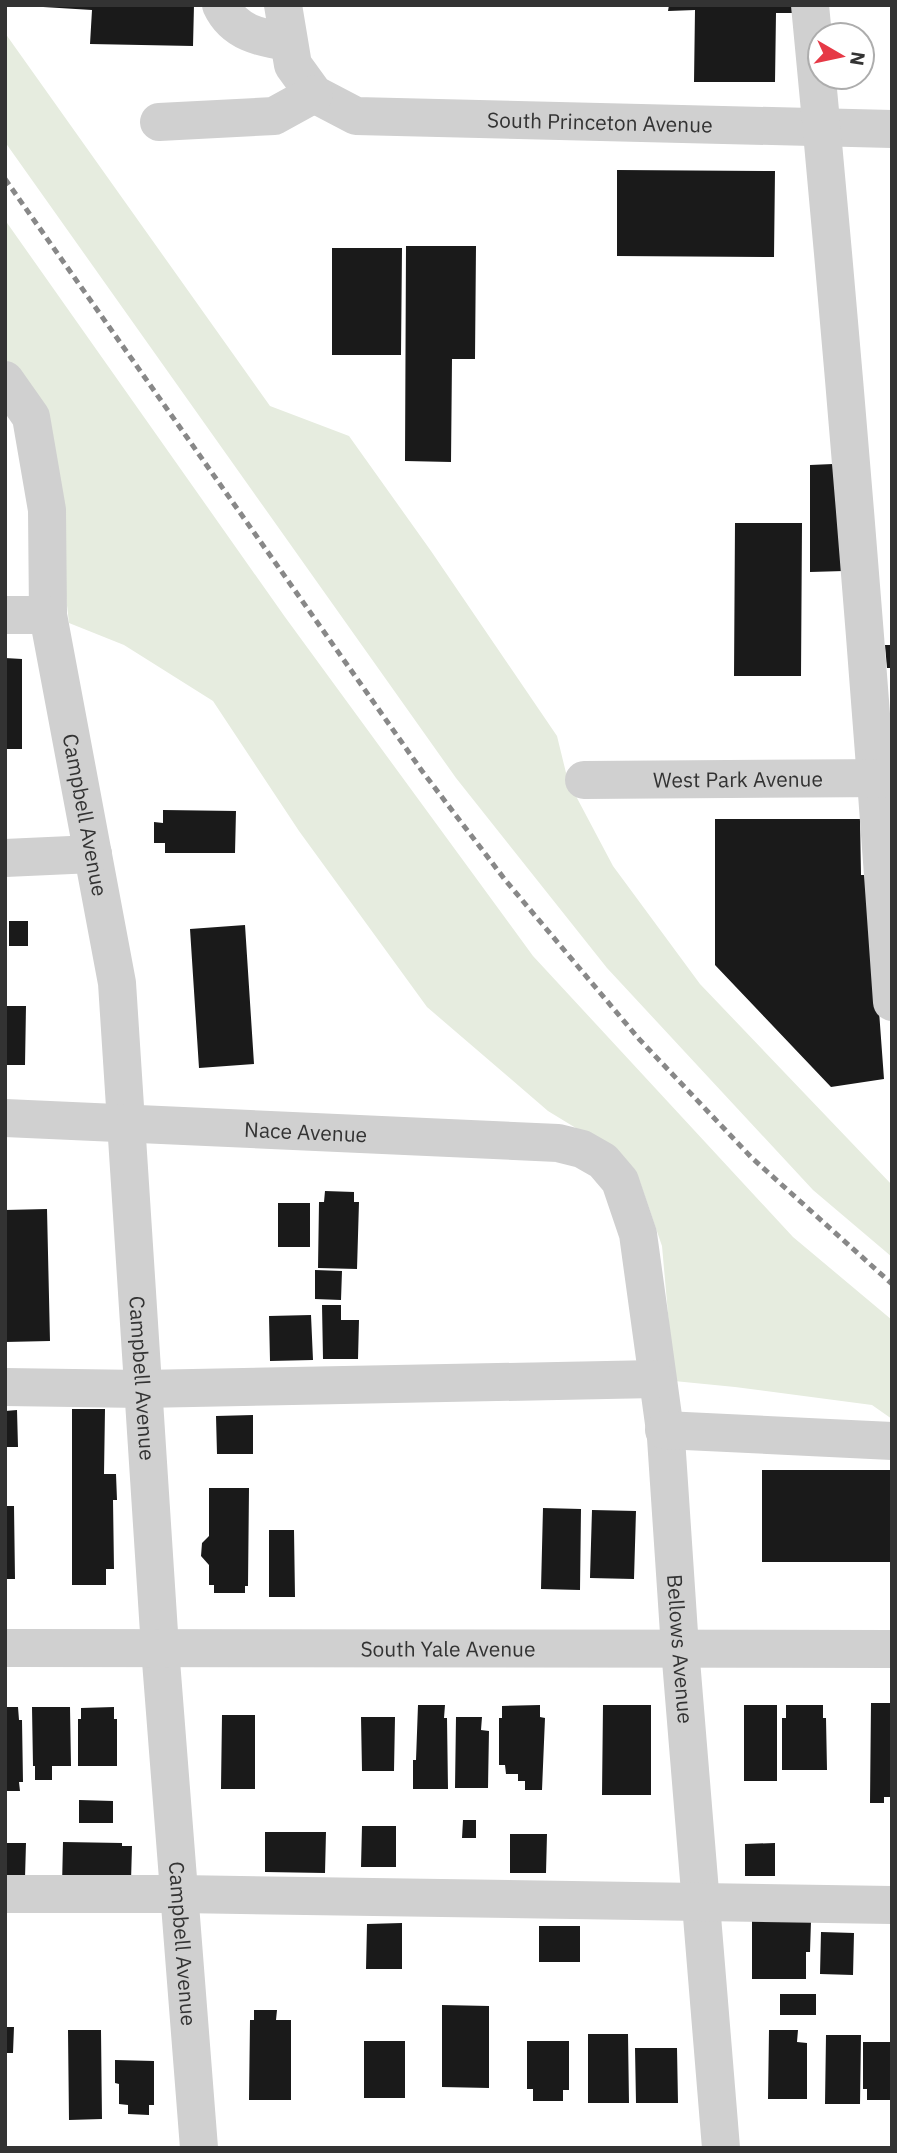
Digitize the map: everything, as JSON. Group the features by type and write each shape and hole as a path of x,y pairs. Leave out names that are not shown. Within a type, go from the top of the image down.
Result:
{"street":[{"path":"159,122 274,116 314,94 293,65 286,23 256,37 227,17 221,5"},
{"path":"810,5 884,778 892,1002"},
{"name":"South Princeton Avenue","path":"314,94 356,116 892,129"},
{"name":"Campbell Avenue","path":"5,380 31,417 47,510 48,615 117,983 160,1648 199,2148"},
{"path":"5,615 48,615"},
{"name":"West Park Avenue","path":"584,780 884,778"},
{"path":"5,858 93,853"},
{"name":"Nace Avenue","path":"5,1118 558,1143 582,1149 604,1161"},
{"name":"Bellows Avenue","path":"604,1161 620,1181 638,1234 664,1430 721,2148"},
{"path":"5,1387 142,1389 656,1379"},
{"path":"664,1430 892,1441"},
{"name":"South Yale Avenue","path":"5,1648 892,1649"},
{"path":"5,1894 179,1894 892,1905"}],"shaded area":[{"path":"5,33 270,406 349,436 557,736 568,781 613,866 700,984 892,1185 892,1257 813,1190 607,968 456,778 5,142"},
{"path":"5,220 285,617 533,956 793,1237 892,1320 892,1419 872,1405 674,1381 662,1246 640,1182 607,1147 548,1111 427,1007 299,831 213,701 124,645 69,623 50,453 37,409 5,360"}],"building":[{"path":"43,5 194,5 193,46 90,44 92,10"},
{"path":"669,5 798,5 798,13 776,13 775,82 694,82 695,10 668,11"},
{"path":"617,170 775,171 774,257 617,256"},
{"path":"406,246 476,246 475,359 452,359 451,462 405,461"},
{"path":"332,248 402,248 401,355 332,355"},
{"path":"833,464 844,571 810,572 810,465"},
{"path":"735,523 802,523 801,676 734,676"},
{"path":"885,645 892,645 892,668 887,668"},
{"path":"5,658 22,659 22,749 5,749"},
{"path":"163,810 236,811 235,853 165,853 165,843 154,843 154,822 163,823"},
{"path":"715,819 860,819 861,875 869,875 884,1079 831,1087 715,965"},
{"path":"9,921 28,921 28,946 9,946"},
{"path":"245,925 254,1064 199,1068 190,929"},
{"path":"5,1006 26,1006 25,1065 5,1065"},
{"path":"325,1191 354,1192 354,1202 359,1202 357,1269 318,1268 319,1202 324,1202"},
{"path":"278,1203 310,1203 310,1247 278,1247"},
{"path":"47,1209 50,1341 5,1342 5,1210"},
{"path":"315,1270 342,1271 341,1300 315,1299"},
{"path":"322,1305 341,1305 341,1320 359,1320 358,1359 323,1359"},
{"path":"311,1315 313,1360 270,1361 269,1316"},
{"path":"72,1409 105,1409 104,1474 116,1474 117,1500 113,1500 114,1569 106,1569 106,1585 72,1585"},
{"path":"17,1410 18,1447 5,1447 5,1411"},
{"path":"253,1415 253,1454 217,1454 216,1416"},
{"path":"762,1470 892,1470 892,1562 762,1562"},
{"path":"209,1488 249,1488 248,1586 245,1586 245,1593 214,1593 214,1585 209,1585 209,1565 201,1556 202,1543 209,1536"},
{"path":"5,1506 14,1506 15,1579 5,1579"},
{"path":"543,1508 581,1509 580,1590 541,1589"},
{"path":"592,1510 636,1511 634,1579 590,1578"},
{"path":"269,1530 294,1530 295,1597 269,1597"},
{"path":"871,1703 892,1703 892,1797 884,1797 884,1803 870,1803"},
{"path":"418,1705 445,1705 448,1789 413,1789"},
{"path":"540,1705 540,1717 545,1718 542,1790 525,1790 525,1781 518,1781 518,1774 506,1774 505,1765 499,1765 499,1718 502,1718 502,1706"},
{"path":"603,1705 651,1705 651,1795 602,1795"},
{"path":"744,1705 777,1705 777,1781 744,1781"},
{"path":"786,1705 823,1705 823,1718 826,1718 827,1770 782,1770 782,1718 786,1718"},
{"path":"5,1707 18,1707 19,1720 22,1720 23,1782 19,1782 20,1791 5,1791"},
{"path":"32,1707 70,1707 71,1766 52,1766 52,1780 35,1780"},
{"path":"114,1707 114,1719 117,1719 117,1766 78,1766 78,1719 81,1719 81,1708"},
{"path":"222,1715 255,1715 255,1789 221,1789"},
{"path":"361,1717 395,1717 394,1771 362,1771"},
{"path":"456,1717 482,1717 481,1730 489,1731 488,1788 455,1788"},
{"path":"79,1800 113,1801 113,1823 79,1823"},
{"path":"463,1820 476,1820 476,1838 462,1838"},
{"path":"362,1826 396,1826 396,1867 361,1867"},
{"path":"265,1832 326,1832 325,1873 265,1872"},
{"path":"510,1834 547,1834 546,1873 510,1873"},
{"path":"63,1842 122,1843 122,1846 132,1846 131,1881 62,1886"},
{"path":"5,1843 26,1843 25,1878 5,1878"},
{"path":"775,1843 775,1876 745,1876 745,1844"},
{"path":"752,1921 811,1921 810,1952 806,1952 806,1979 752,1979"},
{"path":"402,1923 402,1969 366,1969 367,1924"},
{"path":"539,1926 580,1926 580,1962 539,1962"},
{"path":"821,1932 854,1933 853,1975 820,1974"},
{"path":"780,1994 816,1994 816,2015 780,2015"},
{"path":"442,2005 489,2006 489,2088 442,2087"},
{"path":"254,2010 277,2010 276,2020 291,2020 291,2100 249,2100 250,2020 254,2020"},
{"path":"5,2027 14,2027 13,2053 5,2053"},
{"path":"68,2030 101,2030 102,2119 69,2120"},
{"path":"769,2030 798,2030 797,2042 807,2043 807,2099 768,2099"},
{"path":"588,2034 628,2034 629,2103 588,2103"},
{"path":"826,2035 861,2035 860,2104 825,2104"},
{"path":"364,2041 405,2041 405,2098 364,2098"},
{"path":"527,2041 569,2041 569,2090 563,2090 563,2101 533,2101 533,2089 527,2089"},
{"path":"863,2042 892,2042 892,2100 867,2100 867,2089 863,2089"},
{"path":"635,2048 677,2048 678,2103 636,2103"},
{"path":"115,2060 154,2061 154,2105 149,2105 149,2115 128,2114 128,2105 119,2104"}],"railway":[{"path":"5,179 422,771 506,881 639,1039 752,1158 892,1284"}]}
